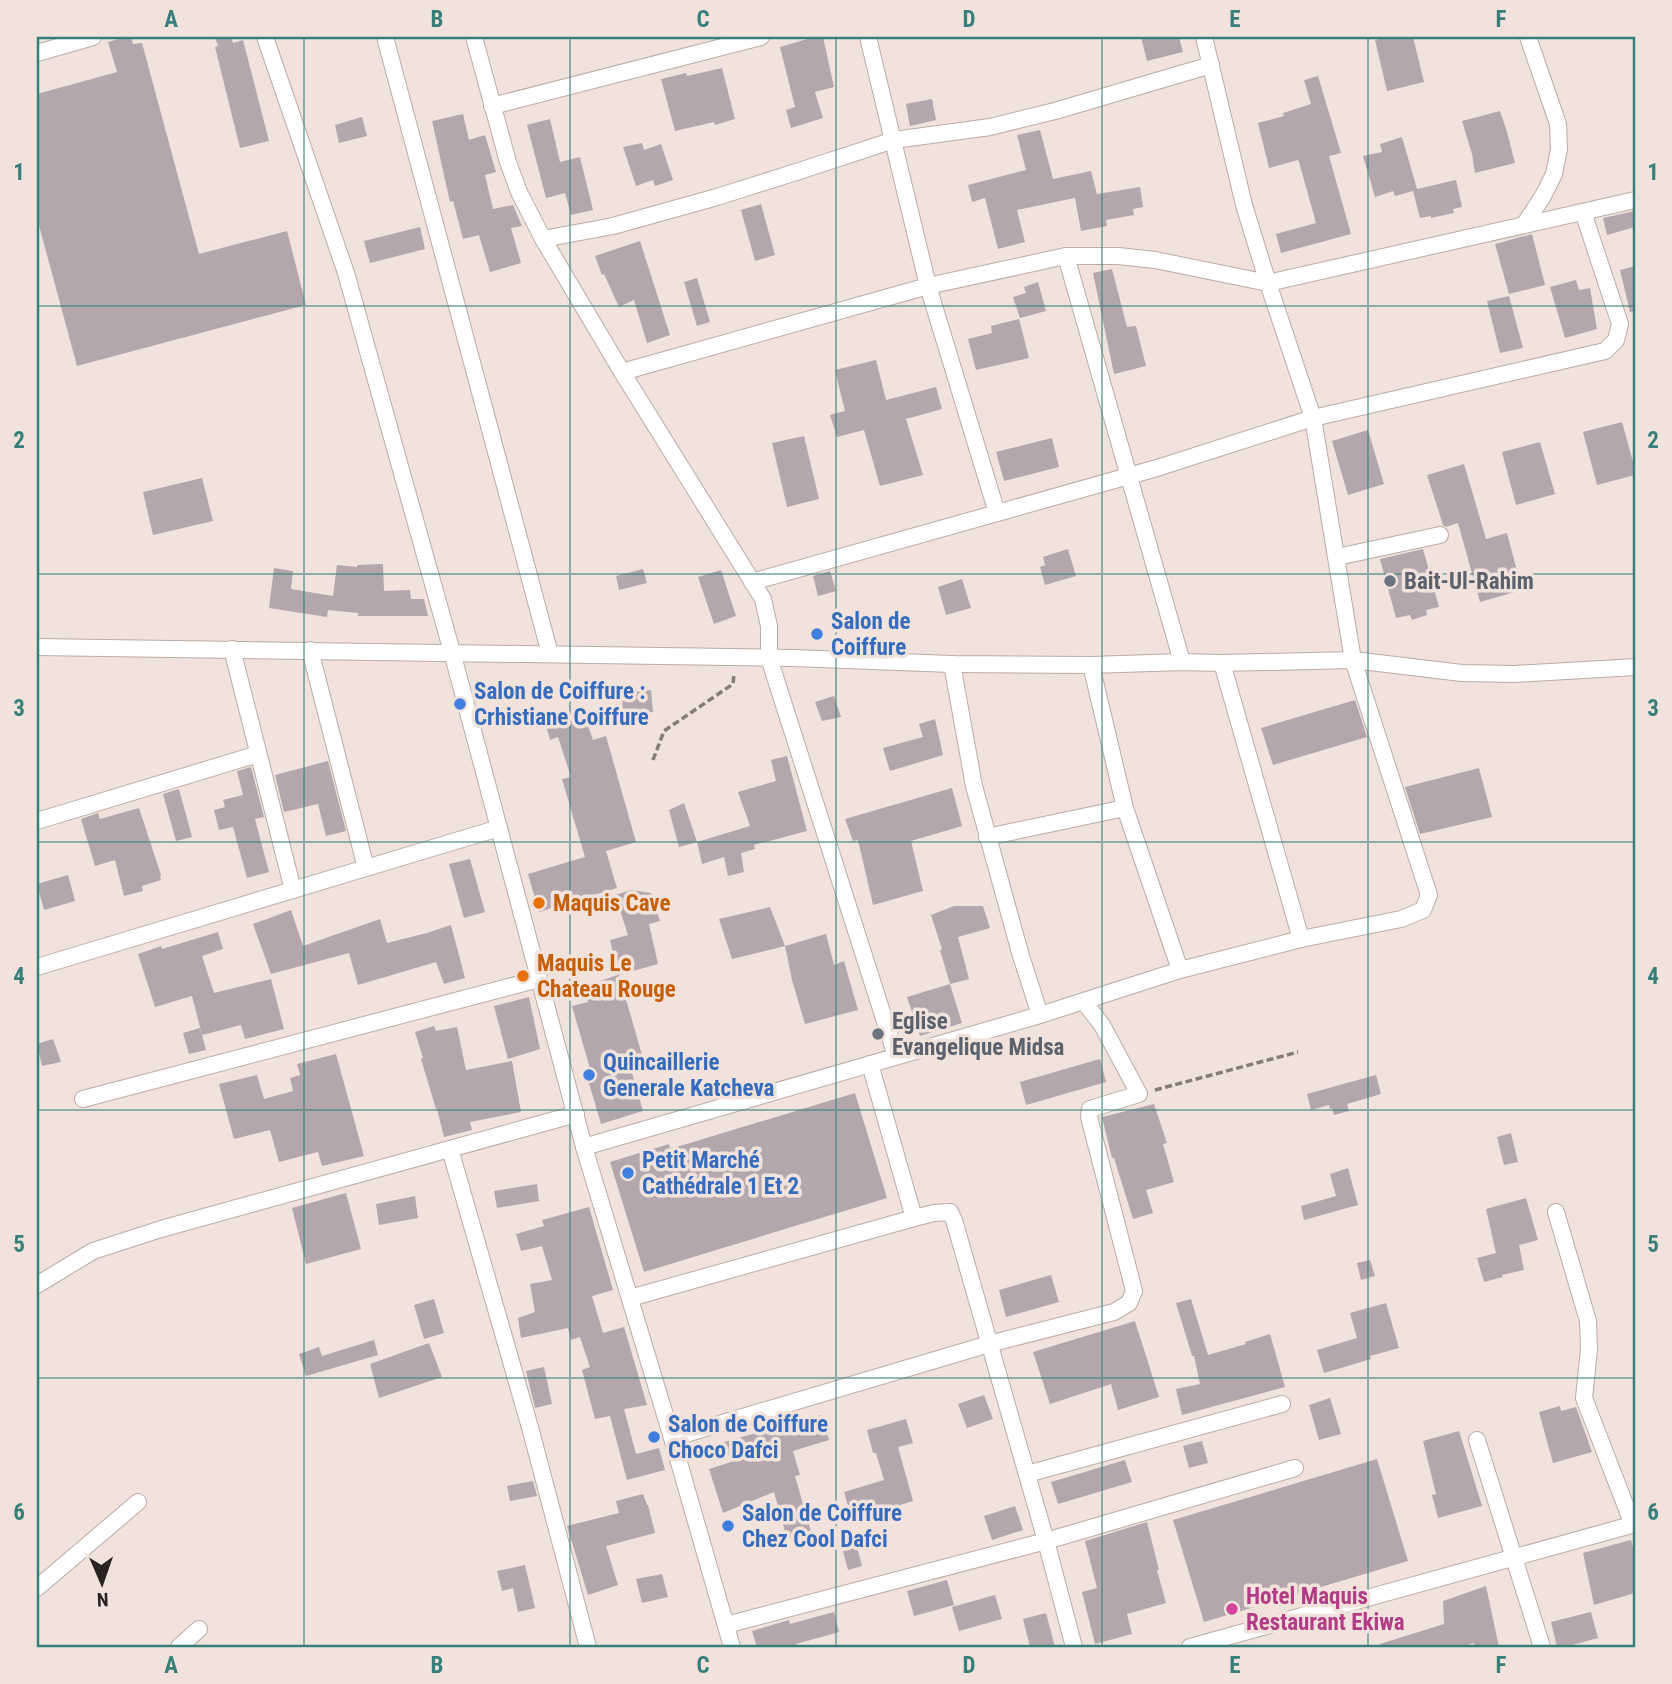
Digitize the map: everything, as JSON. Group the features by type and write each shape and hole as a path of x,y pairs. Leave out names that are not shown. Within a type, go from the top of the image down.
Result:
{"street":[{"path":"37,53 93,37"},
{"path":"265,37 346,273 452,652 584,1147 732,1647"},
{"path":"385,37 550,654"},
{"path":"474,37 508,162 519,192 543,239 763,599 769,626 769,658 896,1056"},
{"path":"492,107 761,37"},
{"path":"868,37 929,286 997,513"},
{"path":"584,1147 1084,1002 1180,970 1301,939 1401,919 1423,910 1429,895 1353,660 1313,418 1244,205 1204,37"},
{"path":"1524,225 1554,174 1559,149 1558,124 1528,37"},
{"path":"543,239 613,226 717,197 894,140 990,127 1055,111 1211,65"},
{"path":"622,372 929,286 1066,256 1118,256 1155,260 1268,284 1635,200"},
{"path":"752,582 1129,476 1313,418 1605,351 1616,340 1620,324 1583,212"},
{"path":"1066,256 1182,662"},
{"path":"1336,557 1440,535"},
{"path":"37,647 736,657 952,664 1091,665 1353,660 1462,673 1514,674 1635,667"},
{"path":"232,649 293,890"},
{"path":"310,650 366,869"},
{"path":"1222,663 1301,939"},
{"path":"952,664 974,786 1040,1015"},
{"path":"1091,665 1125,808 1180,970"},
{"path":"37,821 258,754"},
{"path":"987,837 1125,808"},
{"path":"37,967 499,828"},
{"path":"83,1099 539,978"},
{"path":"672,1438 989,1344 1114,1312 1129,1303 1133,1292 1089,1117 1090,1109 1139,1094 1119,1053 1084,1002"},
{"path":"870,1064 914,1218"},
{"path":"37,1285 93,1251 250,1204 576,1114"},
{"path":"450,1149 531,1431 588,1647"},
{"path":"630,1298 914,1218 950,1212 1046,1541 1073,1647"},
{"path":"1190,1647 1634,1524 1584,1398 1589,1349 1588,1321 1556,1212"},
{"path":"1027,1474 1282,1404"},
{"path":"1477,1440 1542,1647"},
{"path":"726,1625 1046,1541 1296,1468"},
{"path":"37,1588 138,1502"},
{"path":"180,1647 199,1629"}],"path":[{"path":"653,760 664,731 733,684 736,657"},
{"path":"1139,1094 1298,1052"}],"building":[{"path":"131,37 133,44 142,43 199,254 287,231 306,305 77,366 37,218 37,94 117,72 108,42"},
{"path":"215,37 231,37 233,43 243,40 269,141 240,148 215,47 218,46"},
{"path":"823,37 834,87 815,92 823,118 791,128 786,110 795,107 780,47"},
{"path":"1141,37 1179,37 1183,52 1147,61"},
{"path":"1413,37 1424,82 1387,91 1375,40"},
{"path":"722,68 735,119 675,131 661,79"},
{"path":"1318,76 1341,153 1329,156 1351,234 1281,253 1276,234 1316,223 1298,160 1269,168 1258,123 1284,116 1283,113 1311,104 1304,80"},
{"path":"932,99 936,120 910,126 906,104"},
{"path":"1500,111 1515,163 1475,173 1462,121"},
{"path":"463,114 469,140 485,135 496,172 485,175 493,209 513,205 522,226 511,228 521,263 490,272 479,235 463,239 453,201 450,202 432,121"},
{"path":"362,117 367,136 339,143 335,125"},
{"path":"550,119 560,162 580,157 593,210 571,215 565,193 546,198 527,125"},
{"path":"1040,130 1053,179 1091,171 1097,194 1140,187 1143,207 1133,209 1134,215 1106,220 1107,226 1081,231 1075,198 1017,210 1025,242 998,249 985,198 972,202 968,185 1026,170 1017,135"},
{"path":"1402,137 1417,189 1456,180 1462,207 1453,209 1454,213 1420,218 1413,191 1395,196 1393,191 1375,197 1363,156 1382,152 1380,144"},
{"path":"642,143 644,150 661,144 673,180 655,186 653,180 636,186 623,147"},
{"path":"761,204 775,255 755,261 741,210"},
{"path":"1635,211 1635,227 1607,235 1603,218"},
{"path":"420,227 425,249 370,263 364,241"},
{"path":"1532,234 1545,285 1509,294 1495,244"},
{"path":"640,241 670,335 647,343 634,300 619,307 595,256"},
{"path":"1635,266 1635,311 1630,312 1620,270"},
{"path":"1112,269 1127,327 1136,326 1146,366 1114,374 1093,273"},
{"path":"697,278 710,322 697,326 684,282"},
{"path":"1576,280 1579,290 1590,288 1597,329 1565,338 1550,287"},
{"path":"1038,282 1046,311 1020,318 1013,297 1026,293 1024,287"},
{"path":"1509,296 1523,348 1500,353 1487,301"},
{"path":"1019,319 1029,358 976,370 968,339 992,333 991,326"},
{"path":"876,360 886,400 936,387 942,409 906,419 923,475 880,486 864,430 837,437 830,415 845,411 835,370"},
{"path":"1622,422 1635,475 1597,485 1583,432"},
{"path":"1368,430 1384,484 1348,495 1332,441"},
{"path":"804,436 819,499 787,507 772,443"},
{"path":"1052,438 1059,467 1004,481 996,452"},
{"path":"1540,442 1555,494 1516,505 1502,452"},
{"path":"1464,464 1486,539 1507,533 1522,590 1480,602 1458,523 1446,527 1443,525 1427,475"},
{"path":"202,478 213,521 153,535 143,492"},
{"path":"1068,549 1076,576 1045,585 1040,567 1045,565 1043,557"},
{"path":"1423,549 1439,607 1426,610 1427,615 1412,620 1410,615 1396,618 1380,559"},
{"path":"383,564 384,591 410,590 411,599 424,599 428,616 358,616 358,613 328,610 327,617 269,608 274,568 293,571 291,589 333,596 337,565 357,567"},
{"path":"643,569 647,583 619,590 616,576"},
{"path":"721,570 736,616 714,624 698,577"},
{"path":"830,571 836,591 818,596 813,576"},
{"path":"962,579 971,608 946,615 938,587"},
{"path":"651,690 653,712 623,714 622,693"},
{"path":"834,696 841,717 822,721 815,702"},
{"path":"1355,700 1367,737 1273,765 1261,728"},
{"path":"583,712 593,740 606,736 636,842 606,851 617,888 539,912 528,874 585,857 562,779 571,777 558,737 550,740 544,719"},
{"path":"935,719 943,755 890,771 883,748 923,737 919,724"},
{"path":"787,756 807,831 754,845 755,849 741,853 744,872 728,876 724,857 702,864 697,842 750,826 738,792 776,781 771,760"},
{"path":"328,761 346,831 326,836 318,804 284,812 275,775"},
{"path":"251,767 264,817 255,819 269,872 247,878 233,827 219,830 214,810 225,807 223,800 243,795 237,771"},
{"path":"1479,768 1492,817 1420,834 1405,787"},
{"path":"952,788 962,826 911,841 923,891 873,905 858,840 853,841 845,819"},
{"path":"179,789 192,837 176,841 163,794"},
{"path":"684,803 697,842 679,847 669,810"},
{"path":"139,808 161,880 142,886 143,891 124,896 115,860 95,866 81,819 98,813 100,819"},
{"path":"470,859 485,912 464,918 449,864"},
{"path":"68,875 75,901 44,910 37,884"},
{"path":"631,890 651,893 660,921 649,924 658,964 619,975 642,1055 628,1059 643,1111 601,1124 586,1073 591,1072 572,1006 588,1002 584,986 618,975 610,940 628,935 615,895"},
{"path":"954,906 983,906 990,928 958,937 969,979 950,984 931,915"},
{"path":"770,907 785,946 732,959 719,919"},
{"path":"291,910 303,946 380,919 387,943 451,925 465,978 444,984 436,962 358,985 349,953 271,974 253,924"},
{"path":"218,932 223,949 202,956 214,993 271,979 284,1029 245,1039 241,1025 202,1035 192,996 155,1007 138,954"},
{"path":"826,934 834,965 844,961 858,1010 805,1024 785,946"},
{"path":"950,984 962,1023 920,1036 907,997"},
{"path":"529,997 540,1049 508,1059 494,1006"},
{"path":"434,1026 436,1031 457,1027 466,1070 512,1061 521,1112 470,1122 472,1130 444,1137 415,1032"},
{"path":"200,1028 206,1050 189,1054 183,1033"},
{"path":"53,1039 61,1062 42,1066 37,1044"},
{"path":"336,1054 364,1156 322,1166 318,1152 279,1162 270,1130 234,1139 219,1084 257,1075 264,1099 293,1091 290,1078 300,1075 297,1064"},
{"path":"1100,1059 1106,1082 1026,1105 1020,1082"},
{"path":"1376,1075 1381,1094 1347,1104 1349,1111 1334,1115 1329,1105 1311,1110 1307,1094"},
{"path":"855,1093 887,1198 644,1272 610,1162 669,1144 670,1149"},
{"path":"1154,1104 1167,1143 1163,1144 1174,1182 1146,1190 1153,1213 1133,1219 1112,1158 1102,1117"},
{"path":"1511,1133 1518,1162 1504,1165 1497,1137"},
{"path":"1348,1168 1358,1205 1304,1220 1301,1206 1336,1196 1330,1174"},
{"path":"537,1184 539,1201 497,1208 494,1191"},
{"path":"346,1193 361,1249 306,1264 292,1208"},
{"path":"415,1196 418,1218 379,1225 376,1204"},
{"path":"1526,1198 1538,1240 1519,1245 1524,1270 1484,1282 1477,1258 1496,1253 1486,1209"},
{"path":"589,1207 613,1290 592,1296 603,1333 624,1327 647,1405 624,1409 636,1454 659,1448 665,1470 627,1480 610,1416 595,1419 582,1370 590,1367 580,1337 571,1340 568,1328 521,1338 518,1318 535,1312 530,1284 552,1280 542,1246 521,1251 516,1234 544,1226 542,1220"},
{"path":"1370,1260 1375,1276 1361,1280 1357,1263"},
{"path":"1051,1275 1059,1302 1006,1317 999,1290"},
{"path":"434,1299 444,1333 424,1339 414,1305"},
{"path":"1191,1299 1208,1355 1270,1334 1285,1387 1182,1415 1176,1389 1200,1384 1194,1356 1176,1303"},
{"path":"1386,1303 1399,1348 1324,1373 1317,1350 1357,1338 1350,1313"},
{"path":"1135,1321 1159,1397 1118,1410 1111,1384 1050,1404 1033,1352"},
{"path":"374,1340 378,1355 306,1376 299,1354 319,1347 322,1356"},
{"path":"429,1343 442,1377 379,1398 370,1364"},
{"path":"544,1367 552,1404 535,1408 526,1371"},
{"path":"984,1395 993,1419 967,1428 958,1404"},
{"path":"1330,1398 1341,1434 1319,1440 1309,1405"},
{"path":"1560,1406 1561,1411 1576,1407 1592,1452 1553,1463 1539,1412"},
{"path":"821,1415 829,1440 793,1451 800,1475 795,1476 811,1532 787,1539 774,1492 723,1513 709,1469 731,1462 724,1442"},
{"path":"906,1419 913,1443 898,1447 913,1501 852,1520 844,1492 884,1480 867,1430"},
{"path":"1459,1431 1482,1506 1438,1518 1432,1495 1436,1494 1423,1441"},
{"path":"1202,1441 1208,1463 1189,1468 1183,1446"},
{"path":"1377,1459 1408,1561 1204,1622 1173,1520"},
{"path":"1125,1460 1132,1482 1058,1504 1051,1482"},
{"path":"533,1481 537,1496 510,1501 507,1486"},
{"path":"643,1494 655,1533 606,1546 618,1585 588,1595 567,1526 619,1513 616,1501"},
{"path":"1015,1506 1023,1530 992,1540 984,1516"},
{"path":"1147,1522 1166,1603 1127,1614 1132,1634 1095,1644 1082,1592 1097,1588 1085,1541"},
{"path":"1631,1540 1635,1555 1635,1593 1594,1605 1583,1553"},
{"path":"857,1547 862,1566 848,1570 843,1551"},
{"path":"525,1565 535,1608 518,1612 513,1588 502,1591 497,1571"},
{"path":"662,1574 668,1597 642,1603 636,1579"},
{"path":"947,1580 954,1605 914,1616 907,1591"},
{"path":"1486,1586 1499,1647 1475,1647 1474,1643 1460,1647 1381,1647 1380,1644 1444,1624 1443,1601"},
{"path":"995,1595 1002,1619 959,1631 952,1607"},
{"path":"834,1612 839,1632 796,1644 797,1647 757,1647 752,1631 789,1620 790,1624"},
{"path":"1591,1612 1598,1638 1557,1647 1551,1622"},
{"path":"1046,1613 1055,1647 1030,1647 1023,1619"}],"place":[{"name":"Bait-Ul-Rahim","path":"1390,581"},
{"name":"Salon de Coiffure","path":"817,634"},
{"name":"Salon de Coiffure : Crhistiane Coiffure","path":"460,704"},
{"name":"Maquis Cave","path":"539,903"},
{"name":"Maquis Le Chateau Rouge","path":"523,976"},
{"name":"Eglise Evangelique Midsa","path":"878,1034"},
{"name":"Quincaillerie Generale Katcheva","path":"589,1075"},
{"name":"Petit Marché Cathédrale 1 Et 2","path":"628,1173"},
{"name":"Salon de Coiffure Choco Dafci","path":"654,1437"},
{"name":"Salon de Coiffure Chez Cool Dafci","path":"728,1526"},
{"name":"Hotel Maquis Restaurant Ekiwa","path":"1232,1609"}]}
